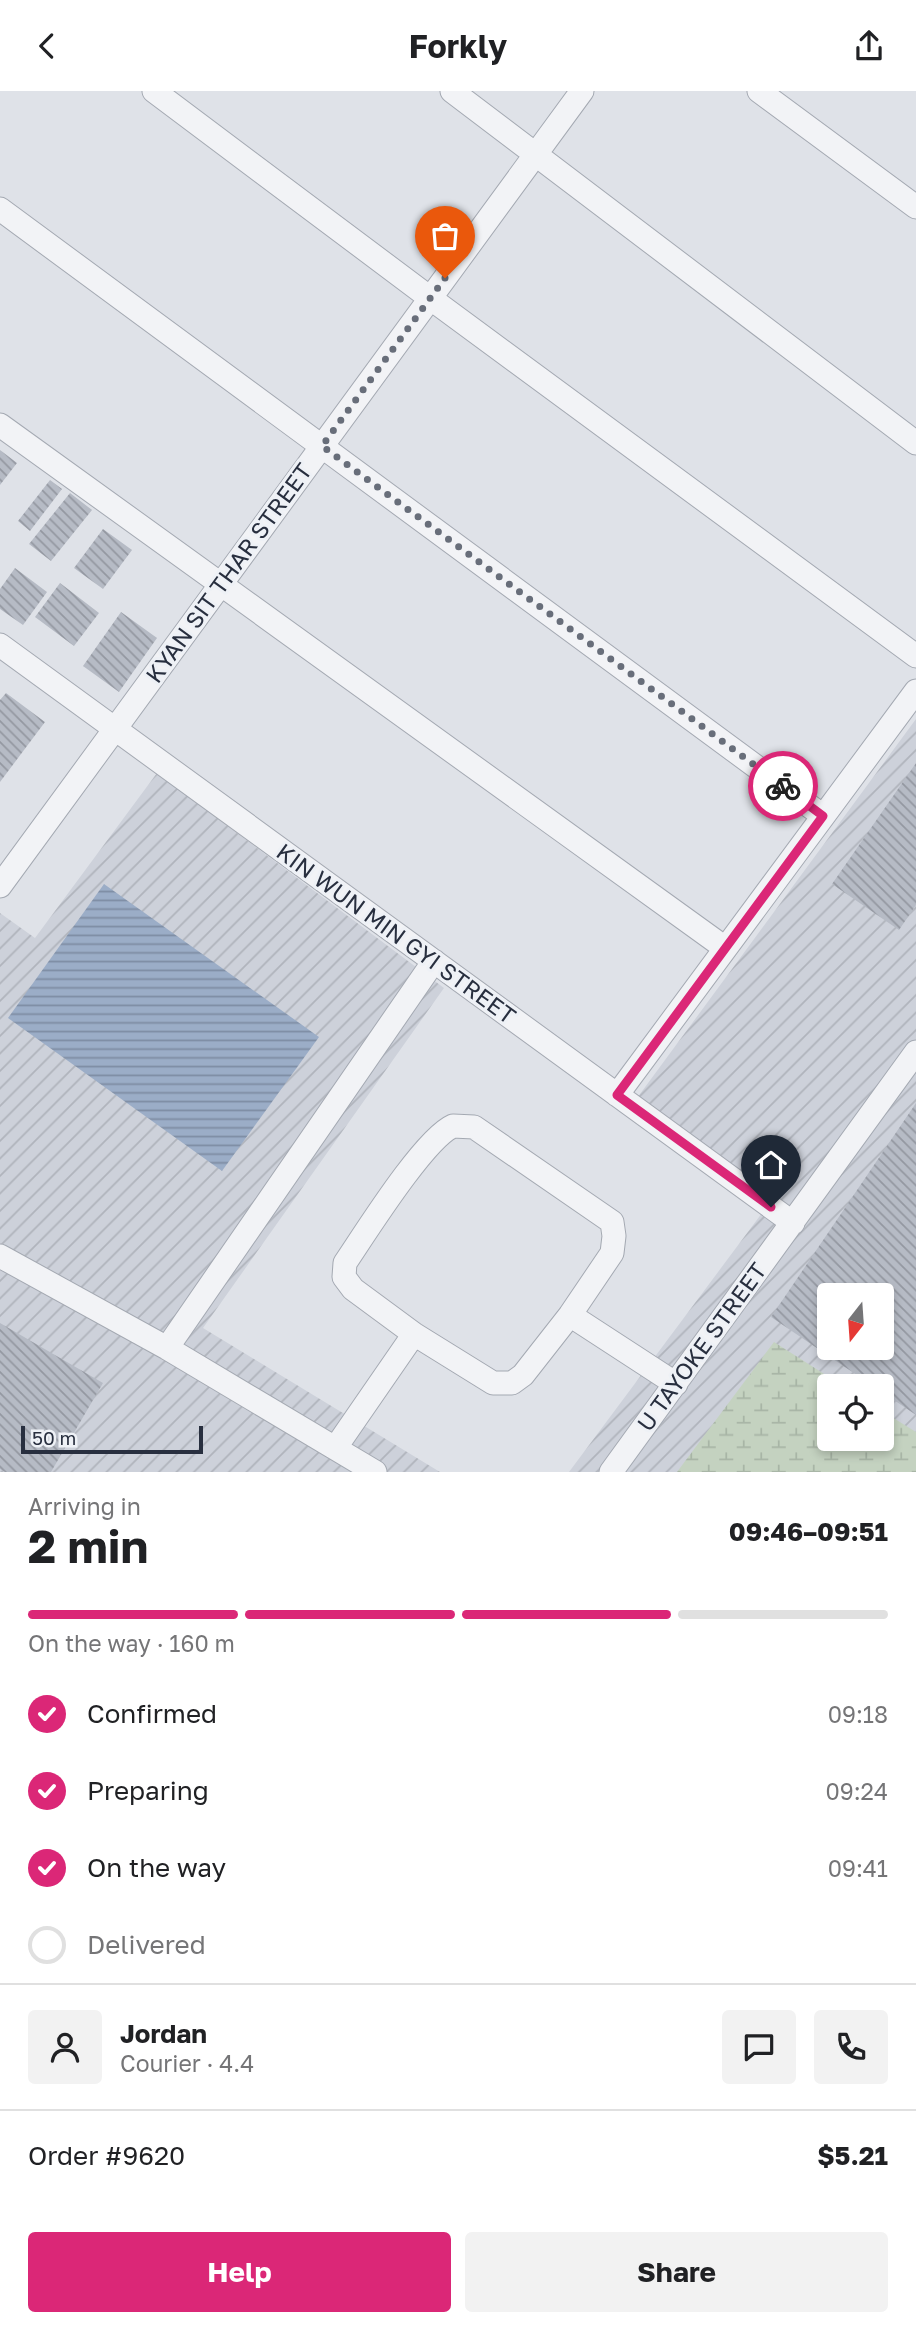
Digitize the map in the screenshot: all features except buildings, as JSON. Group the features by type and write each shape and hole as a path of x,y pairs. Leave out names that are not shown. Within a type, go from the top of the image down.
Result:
{"street":[{"path":"154,91 916,656"},
{"path":"452,91 916,443"},
{"name":"KYAN SIT THAR STREET","path":"0,885 582,91"},
{"path":"760,91 916,207"},
{"path":"0,209 823,816"},
{"path":"0,425 725,948"},
{"name":"KIN WUN MIN GYI STREET","path":"0,645 793,1223"},
{"path":"617,1095 916,691"},
{"path":"167,1348 434,961"},
{"name":"U TAYOKE STREET","path":"611,1472 916,1052"},
{"path":"453,1126 474,1127 612,1222 612,1254 570,1315 523,1375 512,1383 494,1383 414,1333 353,1289 344,1277 345,1263 433,1141 453,1126"},
{"path":"0,1256 167,1348 375,1472"},
{"path":"570,1315 676,1384"},
{"path":"336,1447 414,1333"}],"shaded area":[{"path":"916,719 916,1472 569,1472 762,1213 626,1113"},
{"path":"157,773 444,988 203,1328 440,1472 0,1472 0,913 35,938"}],"green space":[{"path":"774,1342 824,1374 817,1374 817,1451 894,1451 894,1418 916,1432 916,1472 677,1472"}],"water":[{"path":"104,884 319,1037 222,1171 8,1018"}],"way so far":[{"path":"445,278 322,446 783,786"}],"route":[{"path":"771,1207 617,1095 823,816 783,786"}]}
